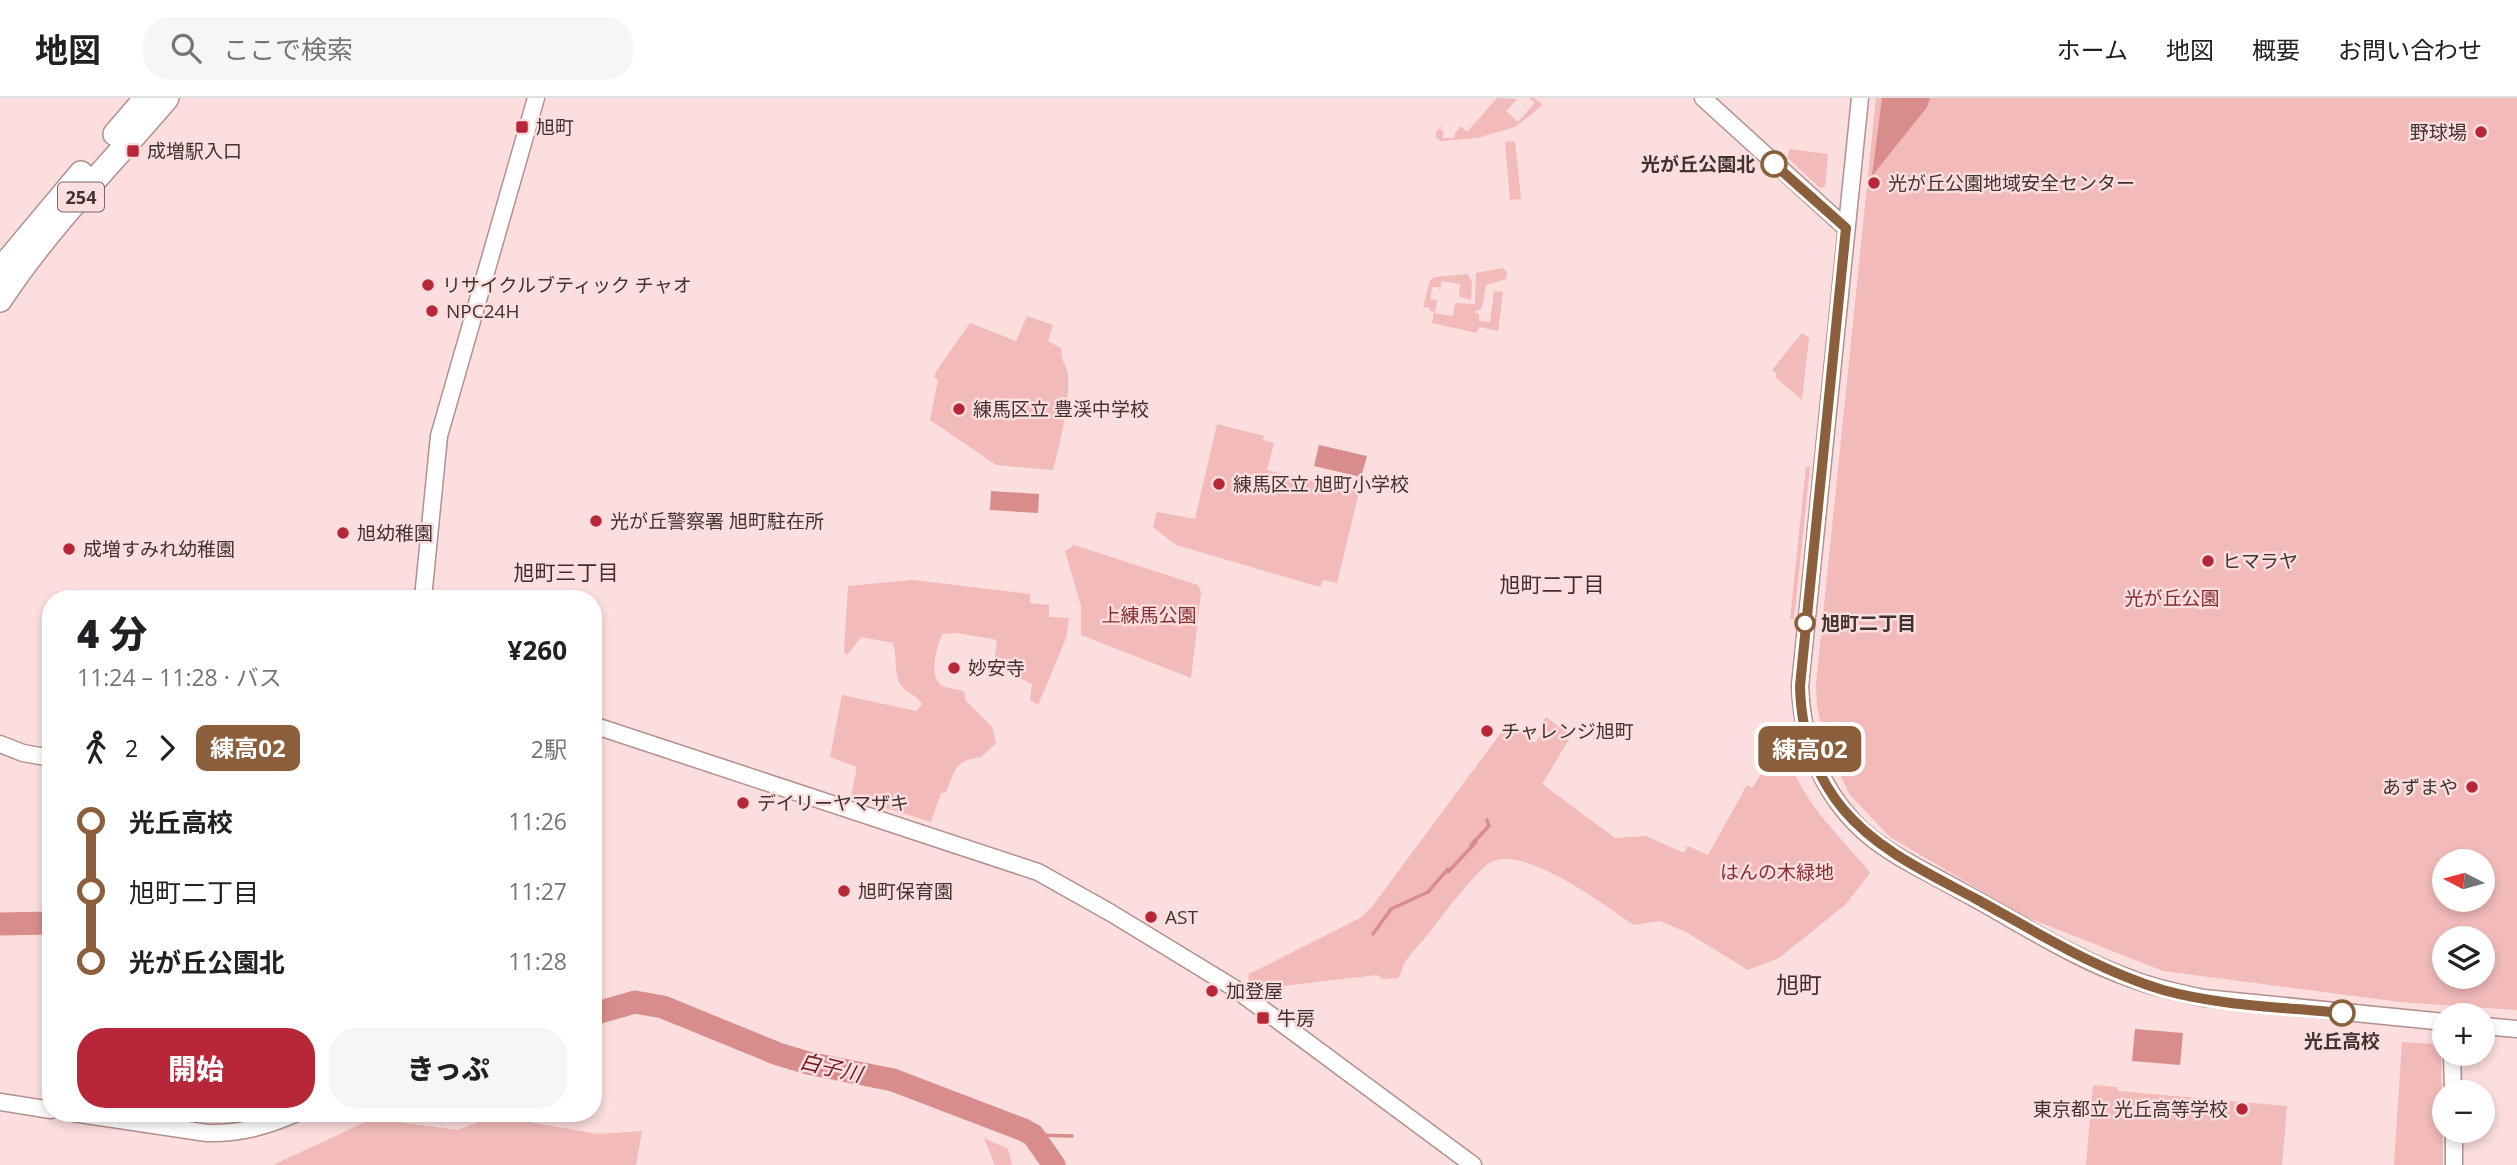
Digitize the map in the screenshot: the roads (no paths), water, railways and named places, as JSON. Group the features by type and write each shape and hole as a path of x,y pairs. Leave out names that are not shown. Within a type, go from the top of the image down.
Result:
{"highway":[{"name":"254","path":"0,270 41,218 146,98"},
{"name":"254","path":"0,300 19,271 167,98"}],"street":[{"path":"424,590 439,436 536,98"},
{"path":"1703,98 1846,228"},
{"path":"1860,98 1800,686 1803,718 1812,758 1822,779 1841,807 1865,833 1892,852 2075,954 2131,979 2214,1000 2432,1021"},
{"path":"602,728 1038,872 1111,912 1234,988 1473,1165"},
{"path":"0,744 23,753 42,756"},
{"path":"2495,1027 2517,1028"},
{"path":"0,1102 42,1109"},
{"path":"133,1122 225,1134 276,1122"},
{"path":"2454,1143 2454,1165"}],"waterway":[{"path":"1472,847 1489,826 1487,820"},
{"path":"1448,872 1475,840"},
{"path":"1373,934 1391,909 1428,892 1448,869 1450,870"},
{"name":"白子川","path":"0,924 42,923"},
{"name":"白子川","path":"602,1011 635,1002 663,1007 778,1054 808,1063 893,1080 1024,1130 1033,1135 1054,1165"},
{"path":"1033,1135 1072,1136"}],"place":[{"name":"旭町","path":"522,127"},
{"name":"野球場","path":"2481,132"},
{"name":"成増駅入口","path":"133,151"},
{"name":"光が丘公園北","path":"1774,164"},
{"name":"光が丘公園地域安全センター","path":"1874,183"},
{"name":"リサイクルブティック チャオ","path":"428,285"},
{"name":"NPC24H","path":"432,311"},
{"name":"練馬区立 豊渓中学校","path":"959,409"},
{"name":"練馬区立 旭町小学校","path":"1219,484"},
{"name":"光が丘警察署 旭町駐在所","path":"596,521"},
{"name":"旭幼稚園","path":"343,533"},
{"name":"成増すみれ幼稚園","path":"69,549"},
{"name":"ヒマラヤ","path":"2208,561"},
{"name":"旭町二丁目","path":"1805,623"},
{"name":"妙安寺","path":"954,668"},
{"name":"チャレンジ旭町","path":"1487,731"},
{"name":"あずまや","path":"2472,787"},
{"name":"デイリーヤマザキ","path":"743,803"},
{"name":"旭町保育園","path":"844,891"},
{"name":"AST","path":"1151,917"},
{"name":"加登屋","path":"1212,991"},
{"name":"光丘高校","path":"2342,1013"},
{"name":"牛房","path":"1263,1018"},
{"name":"東京都立 光丘高等学校","path":"2242,1109"}],"district":[{"name":"旭町三丁目","path":"566,572"},
{"name":"旭町二丁目","path":"1552,584"},
{"name":"旭町","path":"1799,984"}],"park label":[{"name":"光が丘公園","path":"2172,598"},
{"name":"上練馬公園","path":"1149,615"},
{"name":"はんの木緑地","path":"1777,872"}]}
